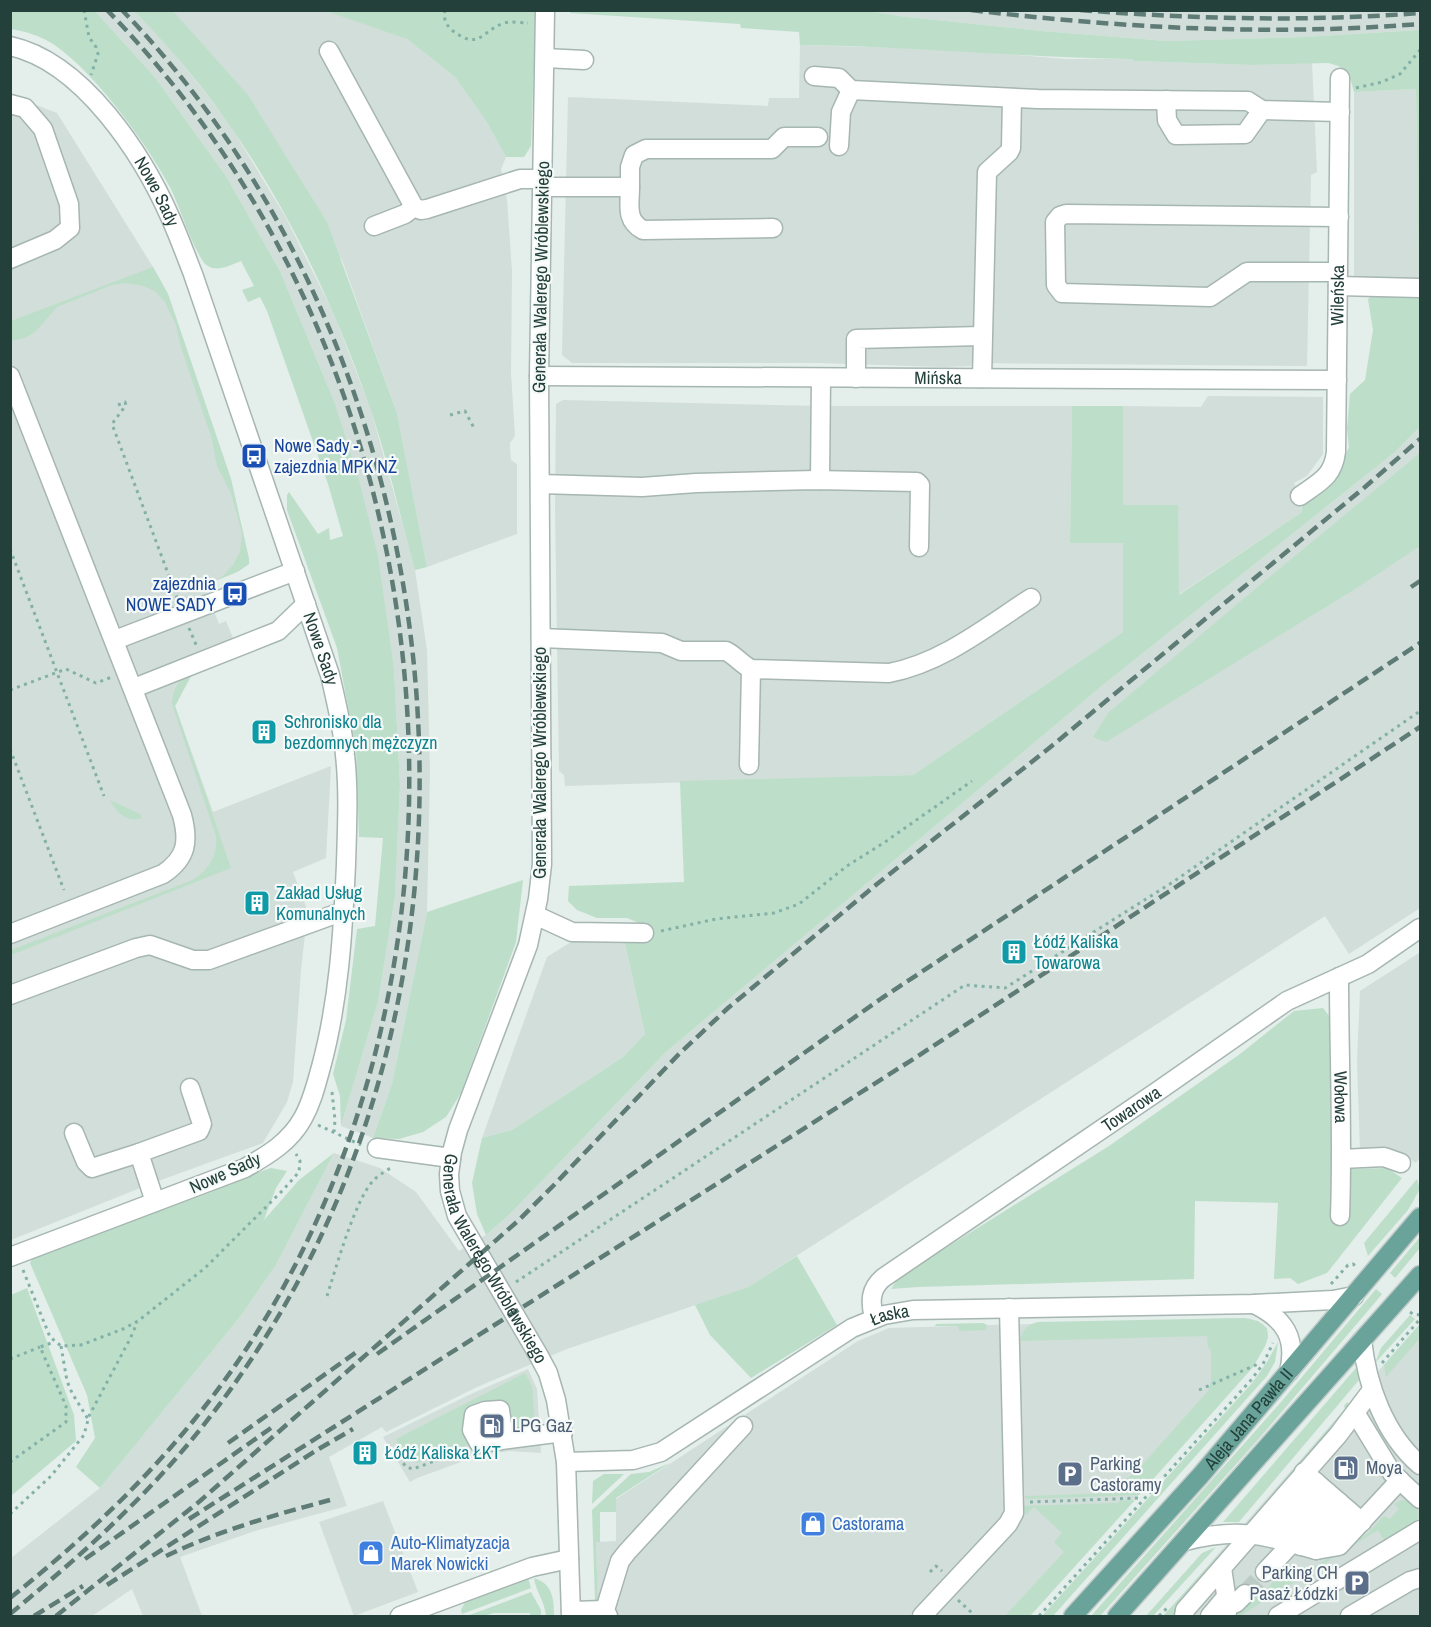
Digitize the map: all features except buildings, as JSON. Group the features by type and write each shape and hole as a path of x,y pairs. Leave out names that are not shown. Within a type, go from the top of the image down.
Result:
{"main road":[{"name":"Aleja Jana Pawła II","path":"1073,1617 1201,1474 1420,1217"},
{"name":"Aleja Jana Pawła II","path":"1117,1617 1420,1275"}],"street":[{"name":"Generała Walerego Wróblewskiego","path":"545,18 539,376 543,846 541,882 535,915 521,966 458,1130 451,1158 450,1191 457,1216 548,1372 563,1432 566,1462 571,1614"},
{"name":"Nowe Sady","path":"10,46 33,53 52,63 84,90 116,126 137,156 172,220 193,274 330,675 340,717 348,803 344,911 330,1034 311,1101 303,1118 283,1144 245,1168 13,1256"},
{"path":"329,51 414,207 421,210 427,209 520,179 543,183 630,187"},
{"path":"545,58 584,60"},
{"path":"814,76 839,78 851,90 1012,98 1248,101 1262,110 1340,112"},
{"name":"Wileńska","path":"1300,496 1332,470 1336,452 1340,84"},
{"path":"839,146 841,112 851,90"},
{"path":"982,378 987,172 1011,148 1012,98"},
{"path":"1166,100 1167,120 1176,135 1245,134 1262,110"},
{"path":"10,104 25,108 43,129 69,204 70,228 55,240 10,259"},
{"path":"773,228 643,230 634,225 630,217 630,167 634,155 646,149 772,149 784,137 818,137"},
{"path":"374,226 405,214 414,207"},
{"path":"1339,217 1066,214 1060,216 1055,222 1056,285 1062,293 1210,297 1247,272 1420,288"},
{"path":"856,378 856,339 982,336"},
{"path":"10,376 134,688 182,814 187,838 184,850 172,868 152,880 10,934"},
{"name":"Mińska","path":"539,376 1337,380"},
{"path":"820,480 821,378"},
{"path":"540,484 642,487 696,483 820,480 917,482 920,485 919,547"},
{"path":"115,640 295,571"},
{"path":"541,638 662,643 681,651 726,651 733,654 742,665 751,669 878,673 908,669 948,652 1031,598"},
{"path":"134,688 278,631 306,604"},
{"path":"749,765 751,669"},
{"path":"10,995 136,948 150,945 193,960 209,960 344,911"},
{"path":"535,915 572,932 644,933"},
{"name":"Towarowa","path":"873,1318 872,1294 883,1278 1287,1001 1368,964 1420,928"},
{"name":"Wołowa","path":"1339,977 1340,1216"},
{"path":"74,1133 86,1162 92,1168 199,1131 202,1124 190,1088"},
{"path":"377,1148 451,1158"},
{"path":"139,1153 155,1202"},
{"path":"1341,1159 1384,1157 1401,1163"},
{"name":"Łaska","path":"566,1462 633,1460 662,1452 852,1328 873,1318 913,1310 1254,1304 1333,1300 1354,1296"},
{"path":"1254,1304 1271,1313 1286,1329 1292,1349 1289,1372"},
{"path":"922,1617 1008,1524 1014,1513 1009,1308"},
{"path":"1362,1340 1366,1373 1372,1390 1396,1437 1420,1465"},
{"path":"1185,1542 1217,1534 1339,1546 1333,1497 1356,1414 1372,1390"},
{"path":"504,1439 500,1410 485,1411 474,1415 472,1430 479,1443 563,1432"},
{"path":"1356,1414 1388,1467 1420,1499"},
{"path":"571,1614 606,1613 620,1561 743,1426"},
{"path":"1191,1617 1225,1593 1333,1497 1400,1480"},
{"path":"1265,1572 1285,1541 1333,1497"},
{"path":"1278,1617 1420,1530"},
{"path":"400,1617 532,1567 569,1559"},
{"path":"1350,1617 1410,1581 1420,1578"},
{"path":"1225,1593 1236,1603 1245,1594"},
{"path":"1184,1617 1185,1610 1225,1593"},
{"path":"1210,1617 1225,1593"}],"path":[{"path":"84,10 89,37 98,54 95,67 84,90"},
{"path":"445,10 443,18 448,27 464,39 486,36 505,23 545,18"},
{"path":"1340,84 1382,82 1400,74 1420,50"},
{"path":"118,405 125,402 126,405 112,424 199,653"},
{"path":"450,415 465,411 475,430"},
{"path":"10,549 104,796"},
{"path":"187,648 196,645"},
{"path":"10,690 66,669 96,683 127,671"},
{"path":"501,1292 965,985 1005,988 1100,929 1173,882 1420,711"},
{"path":"10,749 64,890"},
{"path":"644,933 680,928 716,919 774,913 799,904 847,866 885,843 972,782"},
{"path":"334,1132 358,1144 377,1148"},
{"path":"13,1256 28,1278 50,1337 61,1346 81,1345 123,1329 138,1321 205,1268 283,1190 298,1172 300,1161 297,1155 283,1144"},
{"path":"327,1296 366,1190 373,1180 410,1153"},
{"path":"1326,1291 1348,1265 1353,1264 1359,1269"},
{"path":"1410,1311 1420,1315"},
{"path":"10,1514 51,1476 84,1435 88,1419 138,1321"},
{"path":"1039,1617 1251,1380 1276,1340"},
{"path":"10,1359 54,1341"},
{"path":"61,1346 67,1381 88,1419"},
{"path":"10,1462 66,1422 66,1406 40,1347"},
{"path":"1198,1390 1258,1364"},
{"path":"399,1457 406,1467 413,1469 470,1449 479,1443"},
{"path":"1022,1503 1140,1498"},
{"path":"930,1572 936,1566 946,1575"},
{"path":"952,1595 972,1613"}],"shaded area":[{"path":"1420,10 1420,30 1304,37 1167,41 1042,31 867,11"},
{"path":"95,11 134,11 166,42 230,125 285,216 333,312 371,410 415,570 427,650 430,770 427,912 392,1084 373,1138 341,1126 378,1002 395,897 400,785 394,669 334,401 280,271 226,176 154,76"},
{"path":"173,11 326,11 376,27 407,39 455,77 486,121 506,157 501,169 507,200 512,271 511,373 515,436 510,443 510,449 511,460 517,464 517,534 427,567 397,413 342,260"},
{"path":"800,45 937,49 1066,59 1134,59 1135,61 1252,65 1312,63 1317,172 1311,175 1307,366 972,363 971,366 943,367 819,363 572,363 562,355 568,97 768,106 769,98 799,98"},
{"path":"1416,89 1419,279 1354,279 1354,92"},
{"path":"10,95 57,113 153,267 168,294 231,479 249,564 233,574 204,585 219,624 226,621 240,655 192,674 175,706 213,812 331,766 326,858 293,872 309,915 307,916 301,970 293,1082 287,1102 263,1143 150,1184 11,1240"},
{"path":"1208,396 1323,397 1323,454 1307,476 1294,483 1300,496 1302,512 1178,595 1178,505 1123,506 1123,406 1201,407"},
{"path":"563,400 821,406 1072,406 1070,543 1123,543 1123,632 913,775 565,786 564,775 559,771 555,506 556,404"},
{"path":"1420,427 1420,908 1349,954 1325,916 748,1287 567,1349 477,1387 386,1432 382,1427 329,1457 347,1506 255,1531 180,1557 202,1616 143,1616 132,1589 92,1616 11,1616 11,1558 100,1488 240,1317 276,1265 334,1153 380,1168 416,1192 459,1251 486,1235 511,1213 666,1052 1103,685 1395,452"},
{"path":"624,939 645,1034 623,1057 512,1130 482,1138 547,957 571,942"},
{"path":"1419,953 1420,1157 1416,1163 1402,1153 1360,1151 1357,1062 1360,991"},
{"path":"1244,1318 1263,1324 1268,1333 1265,1346 1253,1367 1030,1616 598,1616 596,1542 616,1541 616,1499 858,1341 889,1328"},
{"path":"1420,1324 1420,1616 1164,1616 1364,1387"},
{"path":"528,1369 537,1389 541,1453 509,1451 480,1455 410,1482 383,1437"},
{"path":"383,1501 418,1592 354,1616 319,1522"}],"green space":[{"path":"570,10 867,11 1042,31 1167,41 1304,37 1420,30 1420,284 1416,89 1354,92 1347,72 1328,63 1252,65 1134,61 1134,59 1050,57 884,47 800,45 799,32 741,28 740,24 570,13"},
{"path":"10,11 95,11 154,76 226,176 280,271 334,401 358,476 378,556 394,669 400,785 395,897 378,1002 341,1126 340,1096 333,1074 346,1020 357,929 375,926 383,838 359,837 356,749 337,648 287,510 289,492 318,534 329,528 330,540 343,536 328,484 267,311 260,297 248,302 242,290 254,286 241,261 217,269 204,263 170,187 132,128 98,85 62,51 37,36 11,29"},
{"path":"134,11 173,11 248,95 327,222 397,413 427,567 415,570 370,408 328,300 302,247 244,146 174,53"},
{"path":"326,11 536,11 531,146 524,157 506,157 486,121 455,77 407,39"},
{"path":"153,267 168,294 231,479 249,559 249,564 239,571 215,581 233,565 240,552 242,533 231,493 217,466 212,439 181,347 176,325 165,302 156,292 144,286 125,283 112,285 57,307 35,332 25,338 11,341 11,321"},
{"path":"1375,293 1420,293 1420,427 1395,452 1103,685 666,1052 511,1213 486,1235 477,1214 472,1183 482,1138 512,1130 623,1057 645,1034 624,939 646,926 627,918 597,918 577,910 568,901 569,886 684,882 680,781 913,775 1123,632 1123,543 1070,543 1072,406 1123,406 1123,505 1178,505 1179,595 1302,512 1302,503 1335,480 1349,447 1347,429 1350,394 1365,380 1373,330 1368,299"},
{"path":"1420,453 1420,546 1360,586 1106,742 1093,737 1108,713"},
{"path":"188,674 192,674 175,706 231,868 11,955 11,950 190,881 207,868 215,850 216,836 172,704 176,687"},
{"path":"110,800 140,814 142,818 132,819 123,816"},
{"path":"523,880 516,942 461,1093 446,1117 423,1132 399,1139 373,1138 392,1084 427,912"},
{"path":"1323,1008 1329,1016 1333,1223 1347,1222 1348,1169 1387,1168 1402,1178 1327,1273 1298,1284 1290,1278 1274,1279 1278,1203 1195,1201 1194,1279 891,1289 899,1277 1109,1146 1240,1054 1294,1011"},
{"path":"334,1153 276,1265 240,1317 100,1488 76,1467 95,1438 87,1395 30,1263 33,1257 209,1193 256,1173 271,1168 287,1171 276,1188 264,1220 299,1180"},
{"path":"1417,1179 1420,1189 1408,1210 1368,1256 1364,1243"},
{"path":"1420,1237 1420,1248 1395,1278 1390,1273"},
{"path":"797,1256 837,1325 751,1378 710,1335 695,1305 748,1287"},
{"path":"27,1288 74,1415 76,1441 11,1496 11,1295"},
{"path":"1376,1289 1382,1294 1257,1441 1100,1616 1091,1616 1281,1402"},
{"path":"1410,1315 1415,1319 1375,1363 1381,1348"},
{"path":"1244,1318 1258,1321 1267,1328 1268,1338 1253,1367 1139,1495 1025,1499 1025,1496 1115,1493 1115,1481 1126,1479 1136,1472 1208,1391 1211,1381 1211,1350 1208,1347 1207,1336 1020,1341 1028,1326 1038,1322"},
{"path":"983,1323 987,1325 986,1330 959,1331 958,1326 935,1326 936,1324"},
{"path":"1420,1324 1420,1338 1386,1377 1384,1365"},
{"path":"1278,1342 1275,1362 1267,1376 1053,1616 1042,1616 1252,1383"},
{"path":"1356,1368 1359,1380 1239,1522 1223,1522"},
{"path":"525,1373 532,1386 535,1426 512,1429 507,1403 487,1403 473,1443 417,1463 402,1451 396,1439"},
{"path":"1361,1391 1359,1398 1260,1518 1248,1522 1345,1409 1347,1402 1349,1404"},
{"path":"670,1463 616,1498 616,1512 600,1512 600,1542 596,1542 598,1601 595,1600 592,1510 631,1474 649,1472"},
{"path":"604,1474 624,1474 592,1504 593,1481"},
{"path":"1135,1500 1030,1616 1005,1616 1064,1552 1054,1542 1062,1533 1034,1507 1026,1515 1022,1506 1117,1503"},
{"path":"1402,1500 1411,1502 1417,1507 1417,1523 1385,1542 1378,1530 1240,1616 1232,1616 1239,1609 1242,1611 1256,1595 1259,1598 1278,1576 1273,1572 1285,1567 1286,1570 1293,1567 1314,1567 1367,1534 1384,1516 1390,1519 1399,1509 1394,1504"},
{"path":"1216,1547 1153,1616 1146,1616 1202,1553"},
{"path":"1223,1550 1221,1562 1172,1616 1163,1616"},
{"path":"528,1578 531,1588 462,1614 461,1610 466,1600"},
{"path":"534,1578 549,1588 553,1598 554,1616 546,1616"},
{"path":"531,1592 541,1610 541,1616 530,1616 530,1613 494,1613 484,1616 467,1616"}],"tunnel":[{"path":"1245,1594 1265,1572"}],"railway":[{"path":"10,1598 88,1532 159,1461 223,1383 278,1297 349,1140 393,972 409,800 399,626 363,456 302,294 217,144 107,10"},
{"path":"10,1614 98,1538 174,1460 239,1377 278,1318 295,1287 363,1131 405,965 420,794 409,621 373,452 313,291 229,142 122,10"},
{"path":"971,10 1139,26 1252,30 1364,28 1420,24"},
{"path":"1080,10 1165,16 1250,18 1335,18 1420,13"},
{"path":"56,1616 200,1501 519,1220 679,1054 728,1008 877,884 1048,749 1420,439"},
{"path":"1411,587 1420,581"},
{"path":"377,1354 882,998 1420,643"},
{"path":"189,1519 915,1058 1420,727"},
{"path":"228,1443 358,1351"},
{"path":"85,1559 271,1428"},
{"path":"107,1585 353,1429"},
{"path":"166,1556 226,1531 330,1500"},
{"path":"34,1616 83,1586"}],"place":[{"name":"Nowe Sady - zajezdnia MPK NŻ","path":"254,456"},
{"name":"zajezdnia NOWE SADY","path":"235,594"},
{"name":"Schronisko dla bezdomnych mężczyzn","path":"264,732"},
{"name":"Zakład Usług Komunalnych","path":"257,903"},
{"name":"Łódź Kaliska Towarowa","path":"1014,952"},
{"name":"LPG Gaz","path":"492,1426"},
{"name":"Łódź Kaliska ŁKT","path":"365,1453"},
{"name":"Moya","path":"1346,1468"},
{"name":"Parking Castoramy","path":"1070,1474"},
{"name":"Castorama","path":"813,1524"},
{"name":"Auto-Klimatyzacja Marek Nowicki","path":"371,1553"},
{"name":"Parking CH Pasaż Łódzki","path":"1357,1583"}]}
